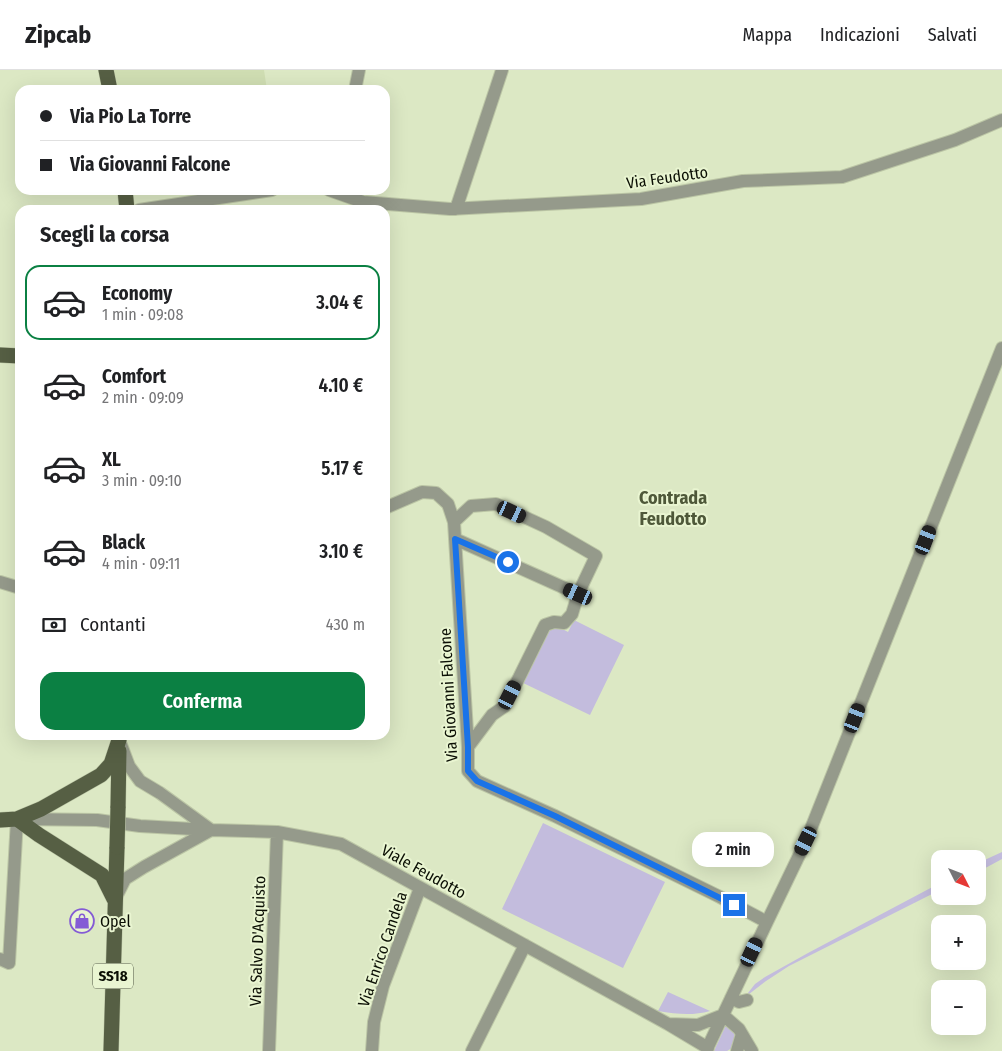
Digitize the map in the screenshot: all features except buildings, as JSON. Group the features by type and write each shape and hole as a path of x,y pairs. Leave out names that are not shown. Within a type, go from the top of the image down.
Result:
{"main road":[{"path":"106,70 109,85"},
{"path":"0,355 15,356"},
{"path":"0,820 17,819 42,809 101,775 111,764 118,740"},
{"name":"SS18","path":"111,1051 119,740"},
{"path":"17,819 102,875 115,901"}],"street":[{"path":"356,85 359,70"},
{"path":"456,208 502,70"},
{"name":"Via Feudotto","path":"343,195 362,202 456,208 641,199 743,181 842,178 955,140 1002,120"},
{"path":"172,205 239,195"},
{"path":"709,1045 806,841 1002,348"},
{"name":"Via Giovanni Falcone","path":"390,506 422,492 436,493 448,504 454,522 468,771 477,781 555,816 718,896 766,922"},
{"path":"454,522 471,506 496,504 546,527 596,556 578,594 572,614 564,623 554,622 545,625 505,706 492,716 468,747"},
{"path":"455,539 578,594"},
{"path":"0,582 15,586"},
{"path":"115,901 125,879 212,830 140,781 129,766 120,740"},
{"path":"0,959 9,963 17,819"},
{"name":"Viale Feudotto","path":"17,819 97,820 140,826 277,832 341,844 709,1045"},
{"name":"Via Salvo D'Acquisto","path":"269,1051 277,832"},
{"name":"Via Enrico Candela","path":"372,1051 374,1022 383,986 420,888"},
{"path":"472,1051 525,945"},
{"path":"731,998 739,1002 747,1000"},
{"path":"673,1027 698,1025 723,1015"},
{"path":"723,1015 739,1029 752,1051"},
{"path":"736,1051 742,1034"}],"shaded area":[{"path":"264,70 266,85 109,85 107,71"},
{"path":"574,620 624,645 590,715 521,682 548,628 557,626 568,632"},
{"path":"543,823 665,882 623,968 502,909"},
{"path":"1002,852 1002,859 986,868 986,859"},
{"path":"931,888 931,895 789,966 744,998 755,984 808,953"},
{"path":"668,992 710,1011 684,1014 658,1011"},
{"path":"726,1025 734,1031 735,1037 732,1048 727,1051 714,1051"}],"place":[{"name":"Opel","path":"82,921"}],"district":[{"name":"Contrada Feudotto","path":"673,508"}],"route":[{"path":"508,562 455,539 468,771 477,781 555,816 734,905"}]}
